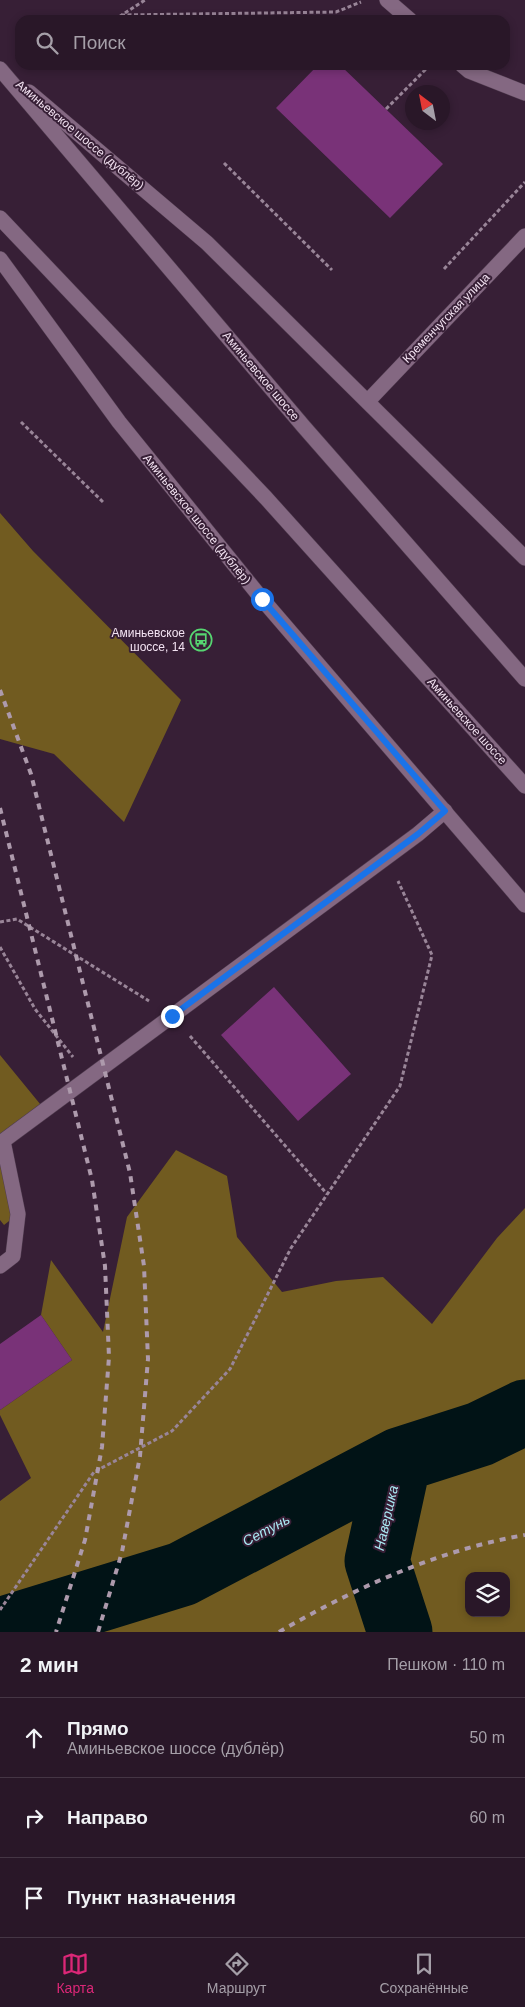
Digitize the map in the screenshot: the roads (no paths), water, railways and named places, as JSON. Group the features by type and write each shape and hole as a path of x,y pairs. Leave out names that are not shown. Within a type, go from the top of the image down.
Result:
{"main road":[{"path":"387,0 404,15"},
{"name":"Аминьевское шоссе (дублёр)","path":"0,68 207,243 525,558"},
{"name":"Аминьевское шоссе","path":"0,68 304,427 525,679"},
{"path":"467,70 525,94"},
{"name":"Аминьевское шоссе","path":"0,218 266,498 525,786"},
{"name":"Кременчугская улица","path":"368,401 525,236"},
{"name":"Аминьевское шоссе (дублёр)","path":"0,259 119,422 162,476 262,599 525,905"},
{"path":"0,1266 13,1256 18,1214 2,1139 172,1016 445,811"}],"waterway":[{"name":"Сетунь","path":"0,1630 182,1574 399,1460 480,1434 525,1412"},
{"name":"Навершка","path":"399,1460 377,1561 400,1632"}],"railway":[{"path":"0,690 31,774 130,1173 144,1266 148,1359 140,1456 122,1552 98,1632"},
{"path":"0,808 92,1180 105,1266 109,1357 102,1447 85,1540 56,1632"},
{"path":"279,1632 337,1600 398,1573 461,1550 525,1535"}],"place":[{"name":"Аминьевское шоссе, 14","path":"201,640"}]}
